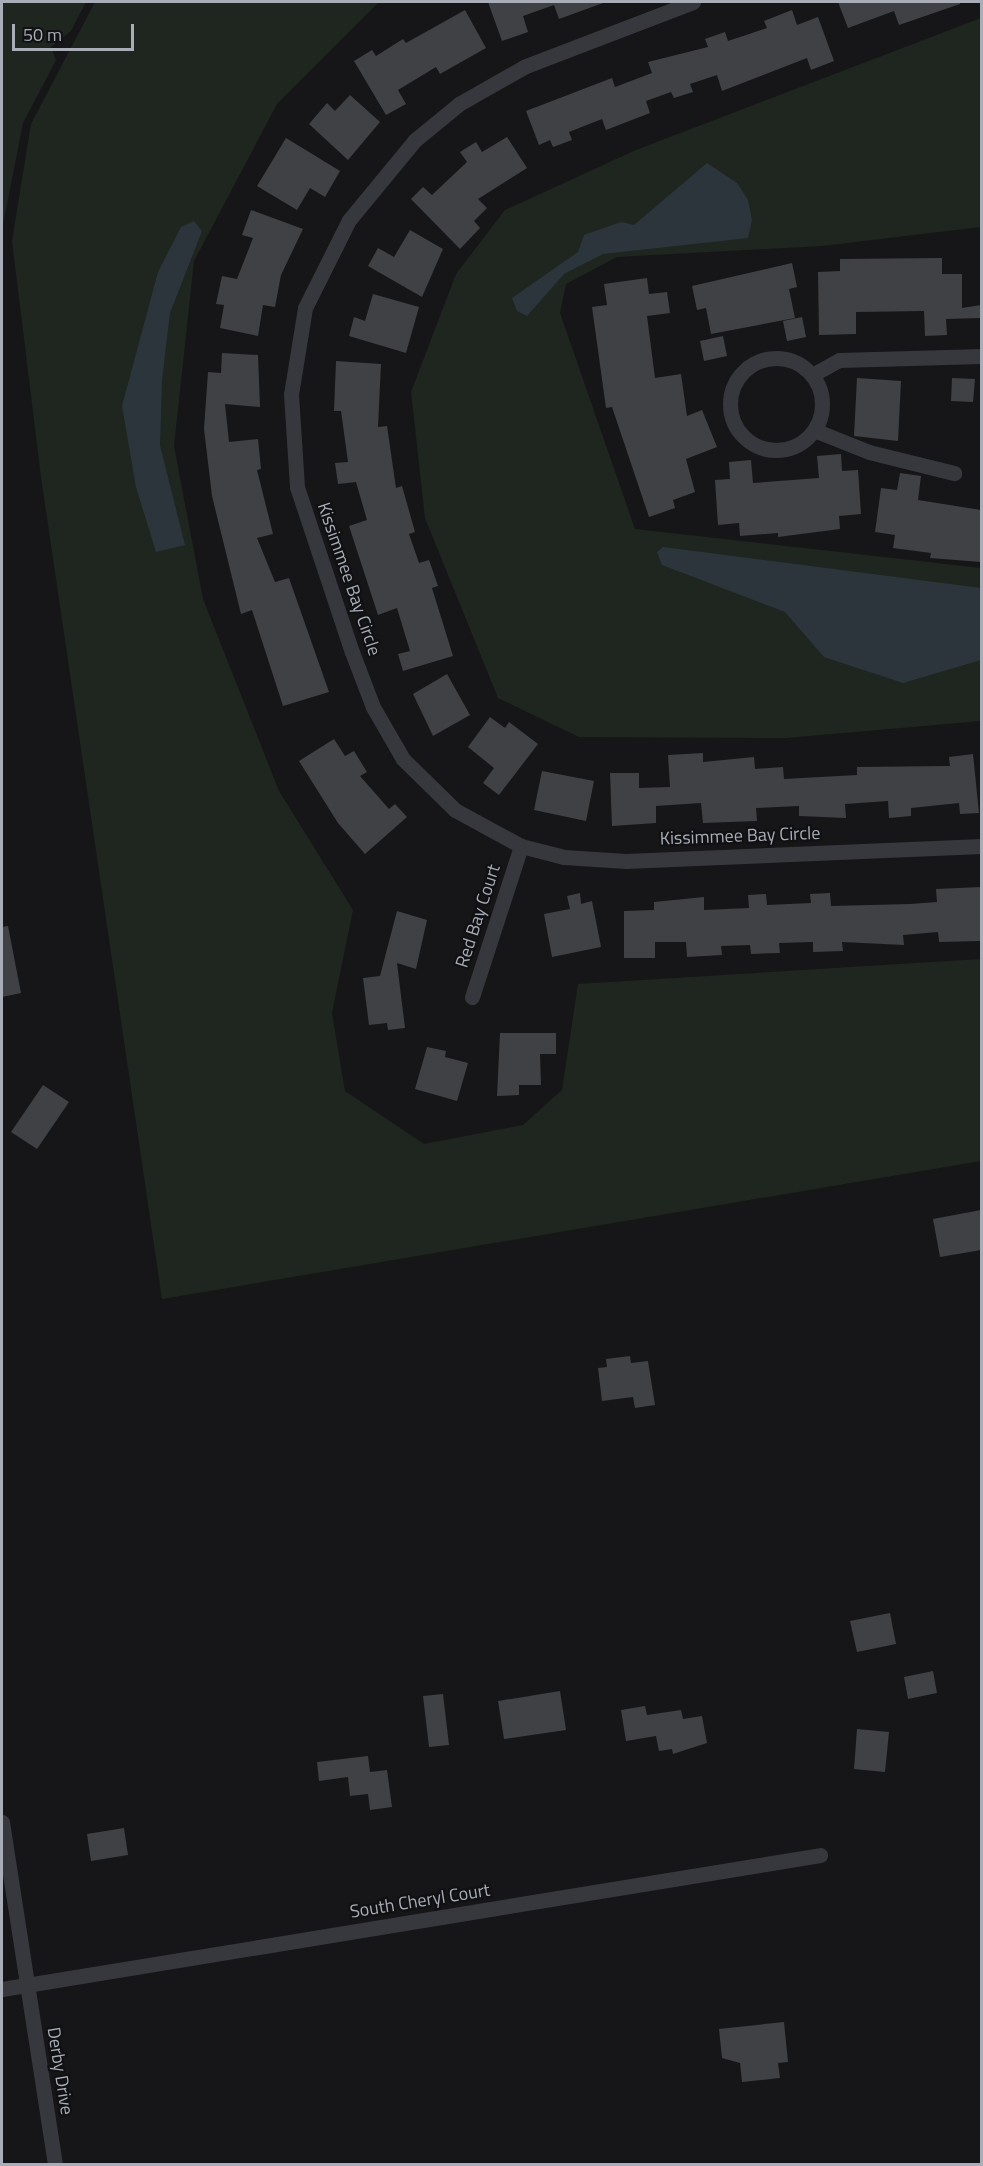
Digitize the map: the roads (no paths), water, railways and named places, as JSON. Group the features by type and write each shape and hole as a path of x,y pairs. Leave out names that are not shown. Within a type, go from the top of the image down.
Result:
{"street":[{"name":"Kissimmee Bay Circle","path":"693,2 524,67 459,104 415,140 349,220 305,308 291,394 297,487 373,707 404,759 455,810 521,846 564,857 626,861 981,846"},
{"path":"812,375 839,360 981,356"},
{"path":"788,359 812,375 822,402 814,430 803,442 773,450 744,437 731,409 737,380 759,361 788,359"},
{"path":"814,430 869,452 954,473"},
{"name":"Red Bay Court","path":"472,997 521,846"},
{"name":"Derby Drive","path":"2,1822 55,2164"},
{"name":"South Cheryl Court","path":"2,1989 819,1855"}]}
